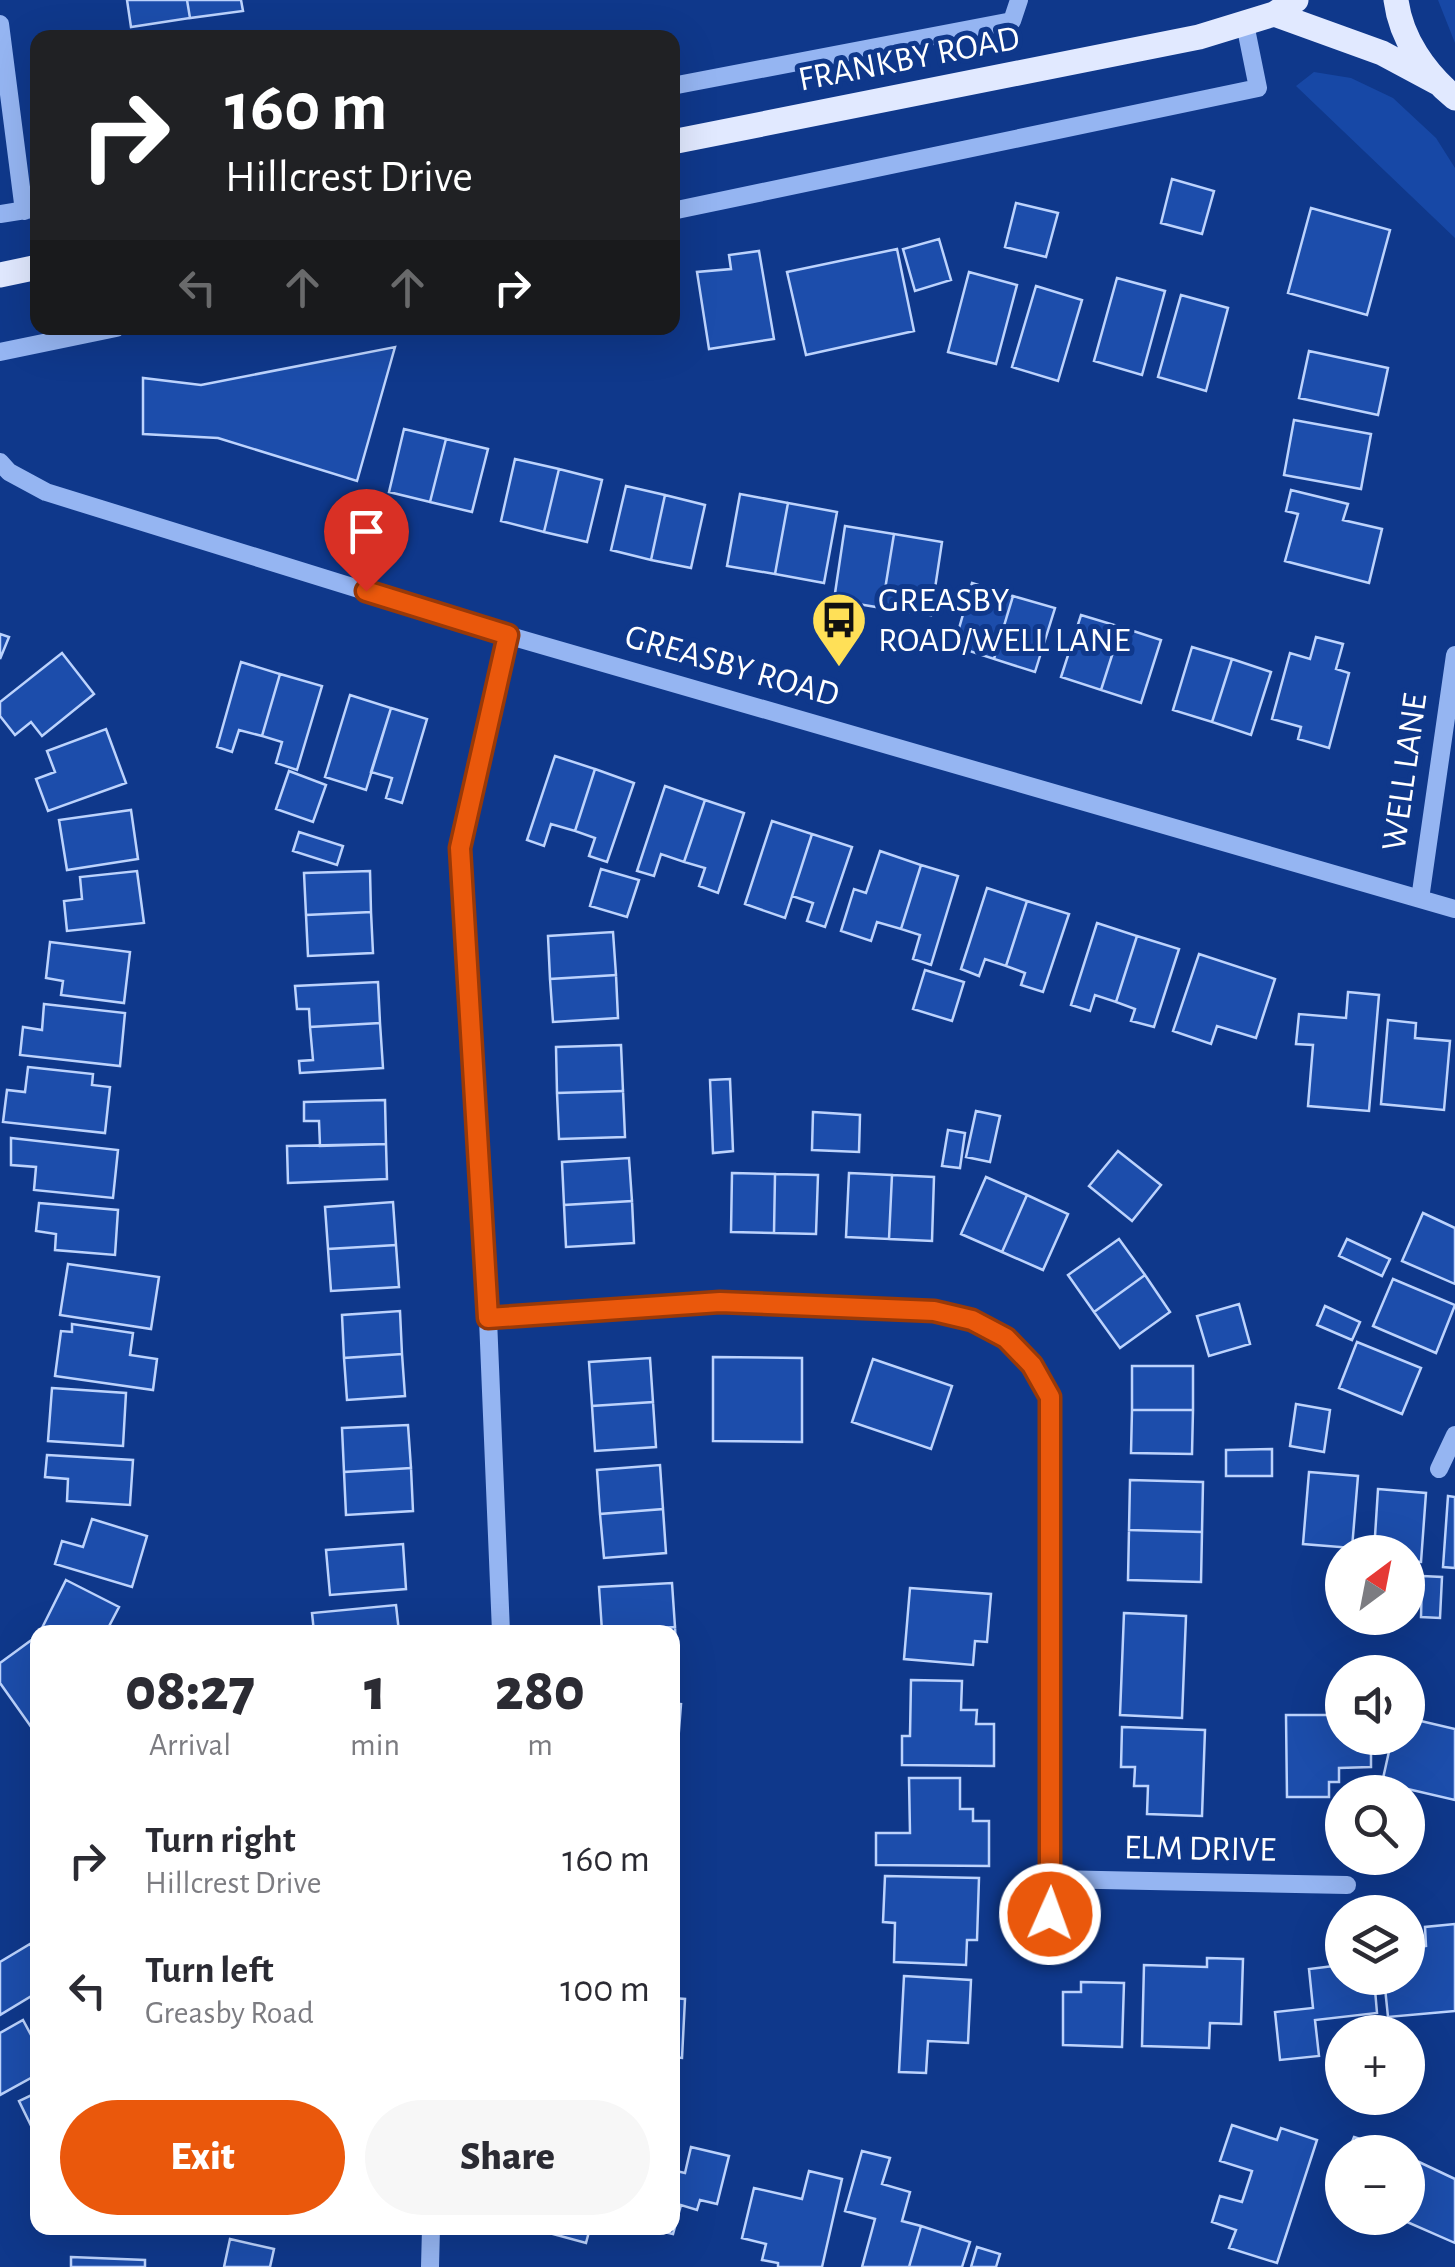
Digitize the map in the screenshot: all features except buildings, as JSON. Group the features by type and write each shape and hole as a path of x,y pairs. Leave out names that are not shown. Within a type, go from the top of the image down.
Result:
{"main road":[{"name":"FRANKBY ROAD","path":"680,140 1199,38 1274,14 1296,0"},
{"path":"1396,0 1414,51 1446,90"},
{"path":"1274,14 1382,53 1446,90"},
{"path":"0,275 30,269"}],"street":[{"name":"FRANKBY ROAD","path":"680,84 1012,20 1019,0"},
{"path":"0,24 30,204"},
{"path":"680,209 1258,88 1245,24"},
{"path":"0,214 30,210"},
{"path":"0,352 82,335"},
{"name":"GREASBY ROAD","path":"0,462 9,472 46,492 508,635 1455,909"},
{"path":"501,1625 488,1318 460,848 508,635"},
{"name":"WELL LANE","path":"1420,899 1455,655"},
{"path":"488,1318 720,1302 934,1311 972,1320 1006,1338 1032,1365 1050,1397 1049,1949"},
{"path":"1439,1469 1455,1435"},
{"name":"ELM DRIVE","path":"1052,1879 1347,1885"},
{"path":"430,2267 431,2235"}],"shaded area":[{"path":"1438,0 1455,0 1455,43"},
{"path":"1314,72 1351,78 1393,98 1436,138 1455,168 1455,238 1296,86"}],"place":[{"name":"GREASBY ROAD/WELL LANE","path":"839,669"}],"route":[{"path":"366,591 508,635 460,848 488,1318 720,1302 934,1311 972,1320 1006,1338 1032,1365 1050,1397 1050,1914"}]}
